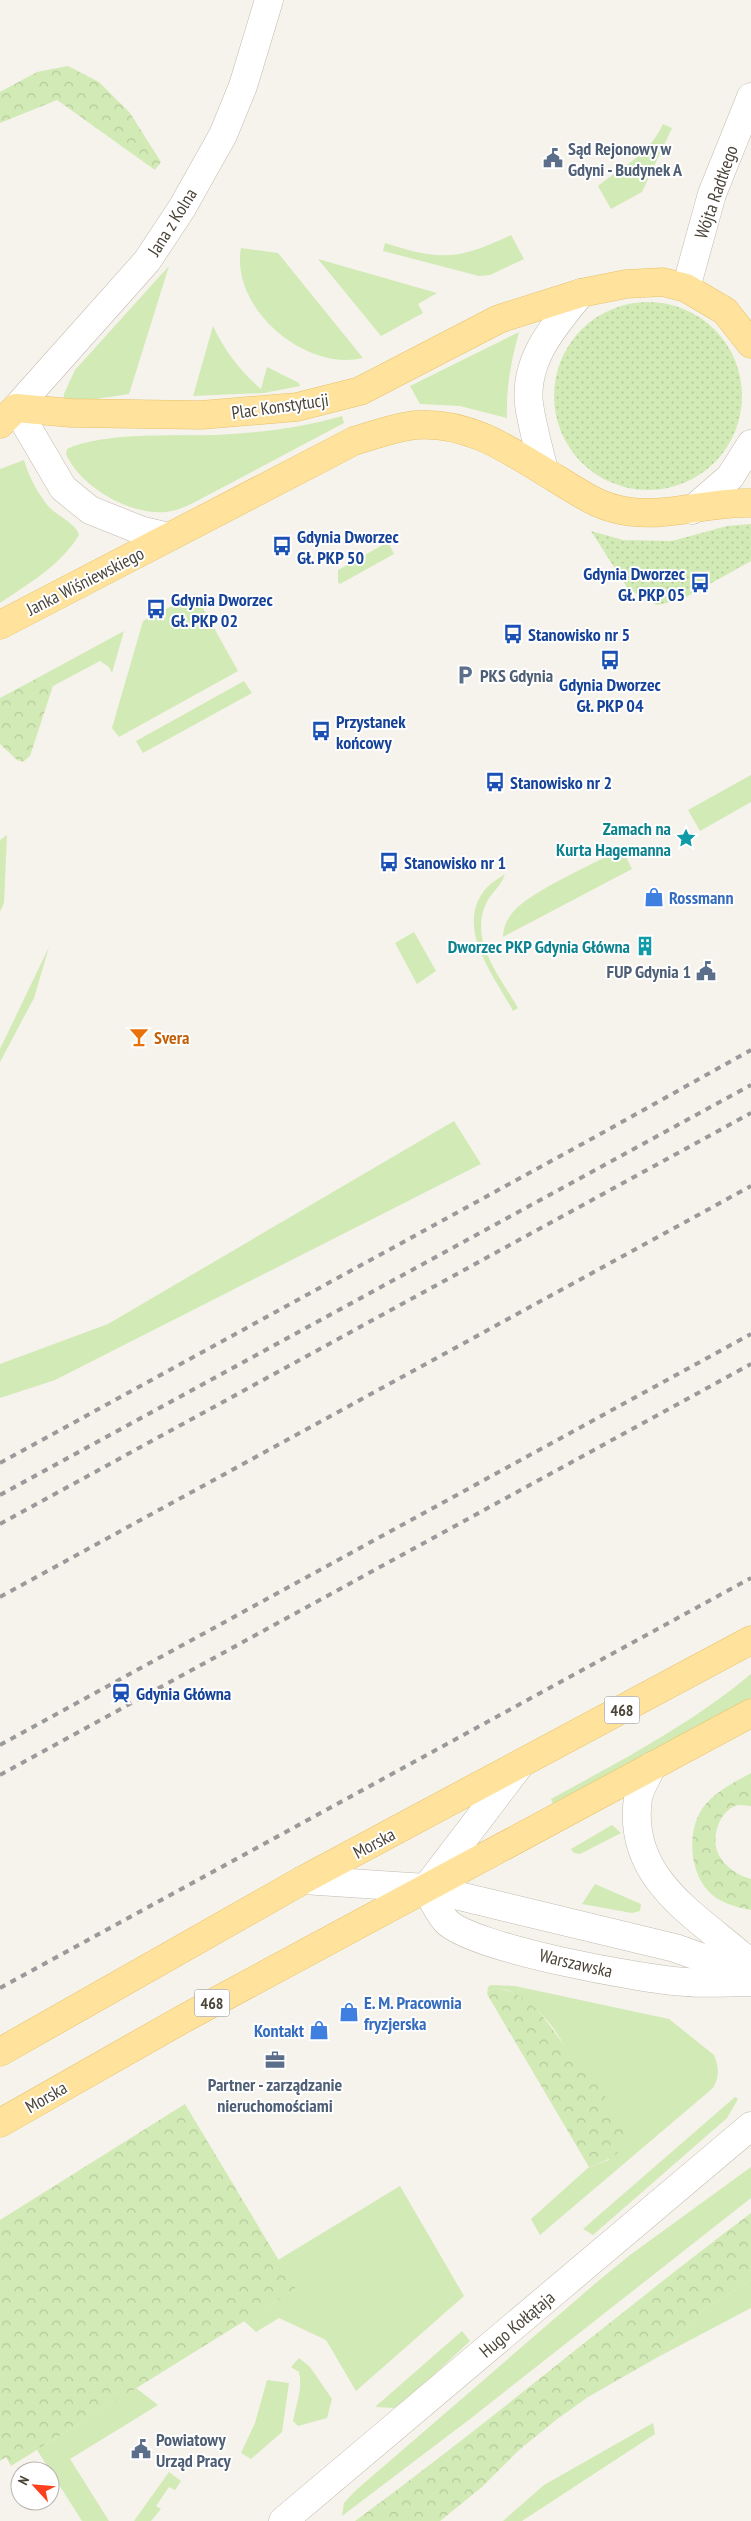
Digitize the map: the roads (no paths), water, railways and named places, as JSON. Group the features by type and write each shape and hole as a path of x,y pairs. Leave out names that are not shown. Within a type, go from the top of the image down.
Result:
{"main road":[{"name":"Plac Konstytucji","path":"8,416 71,413 201,415 297,407 360,391 499,320 581,293 626,284 663,282 686,288 724,311 751,344"},
{"path":"170,537 354,440 416,425 447,426 474,433 508,448 596,502 615,509 642,514 751,503"},
{"name":"Janka Wiśniewskiego","path":"0,625 170,537"},
{"name":"Morska","path":"0,2052 303,1880 751,1640"},
{"name":"Morska","path":"0,2123 183,2019 751,1713"}],"street":[{"name":"Jana z Kolna","path":"8,416 147,261 182,208 223,135 243,86 269,0"},
{"name":"Wójta Radtkego","path":"686,288 712,194 751,97"},
{"path":"544,471 529,403 531,372 542,343 581,293"},
{"path":"8,416 63,488 90,510 140,530 170,537"},
{"path":"692,510 730,476 751,444"},
{"path":"426,1888 518,1766"},
{"path":"652,1766 638,1796 637,1834 649,1862 670,1896 689,1914 751,1964"},
{"path":"303,1880 426,1888 676,1948 751,1975"},
{"name":"Warszawska","path":"426,1888 446,1921 463,1934 489,1943 626,1975 686,1982 751,1982"},
{"name":"Hugo Kołłątaja","path":"283,2521 751,2126"}],"railway":[{"path":"0,1463 751,1050"},
{"path":"0,1495 751,1085"},
{"path":"0,1524 751,1113"},
{"path":"0,1597 751,1186"},
{"path":"0,1745 751,1334"},
{"path":"0,1775 751,1364"},
{"path":"0,1988 751,1578"}],"place":[{"name":"Sąd Rejonowy w Gdyni - Budynek A","path":"553,158"},
{"name":"Gdynia Dworzec Gł. PKP 50","path":"282,546"},
{"name":"Gdynia Dworzec Gł. PKP 05","path":"700,583"},
{"name":"Gdynia Dworzec Gł. PKP 02","path":"156,609"},
{"name":"Stanowisko nr 5","path":"513,634"},
{"name":"Gdynia Dworzec Gł. PKP 04","path":"610,660"},
{"name":"PKS Gdynia","path":"465,675"},
{"name":"Przystanek końcowy","path":"321,731"},
{"name":"Stanowisko nr 2","path":"495,782"},
{"name":"Zamach na Kurta Hagemanna","path":"686,838"},
{"name":"Stanowisko nr 1","path":"389,862"},
{"name":"Rossmann","path":"654,897"},
{"name":"Dworzec PKP Gdynia Główna","path":"645,946"},
{"name":"FUP Gdynia 1","path":"706,971"},
{"name":"Svera","path":"139,1037"},
{"name":"Gdynia Główna","path":"121,1693"},
{"name":"E. M. Pracownia fryzjerska","path":"349,2012"},
{"name":"Kontakt","path":"319,2030"},
{"name":"Partner - zarządzanie nieruchomościami","path":"275,2060"},
{"name":"Powiatowy Urząd Pracy","path":"141,2449"}]}
